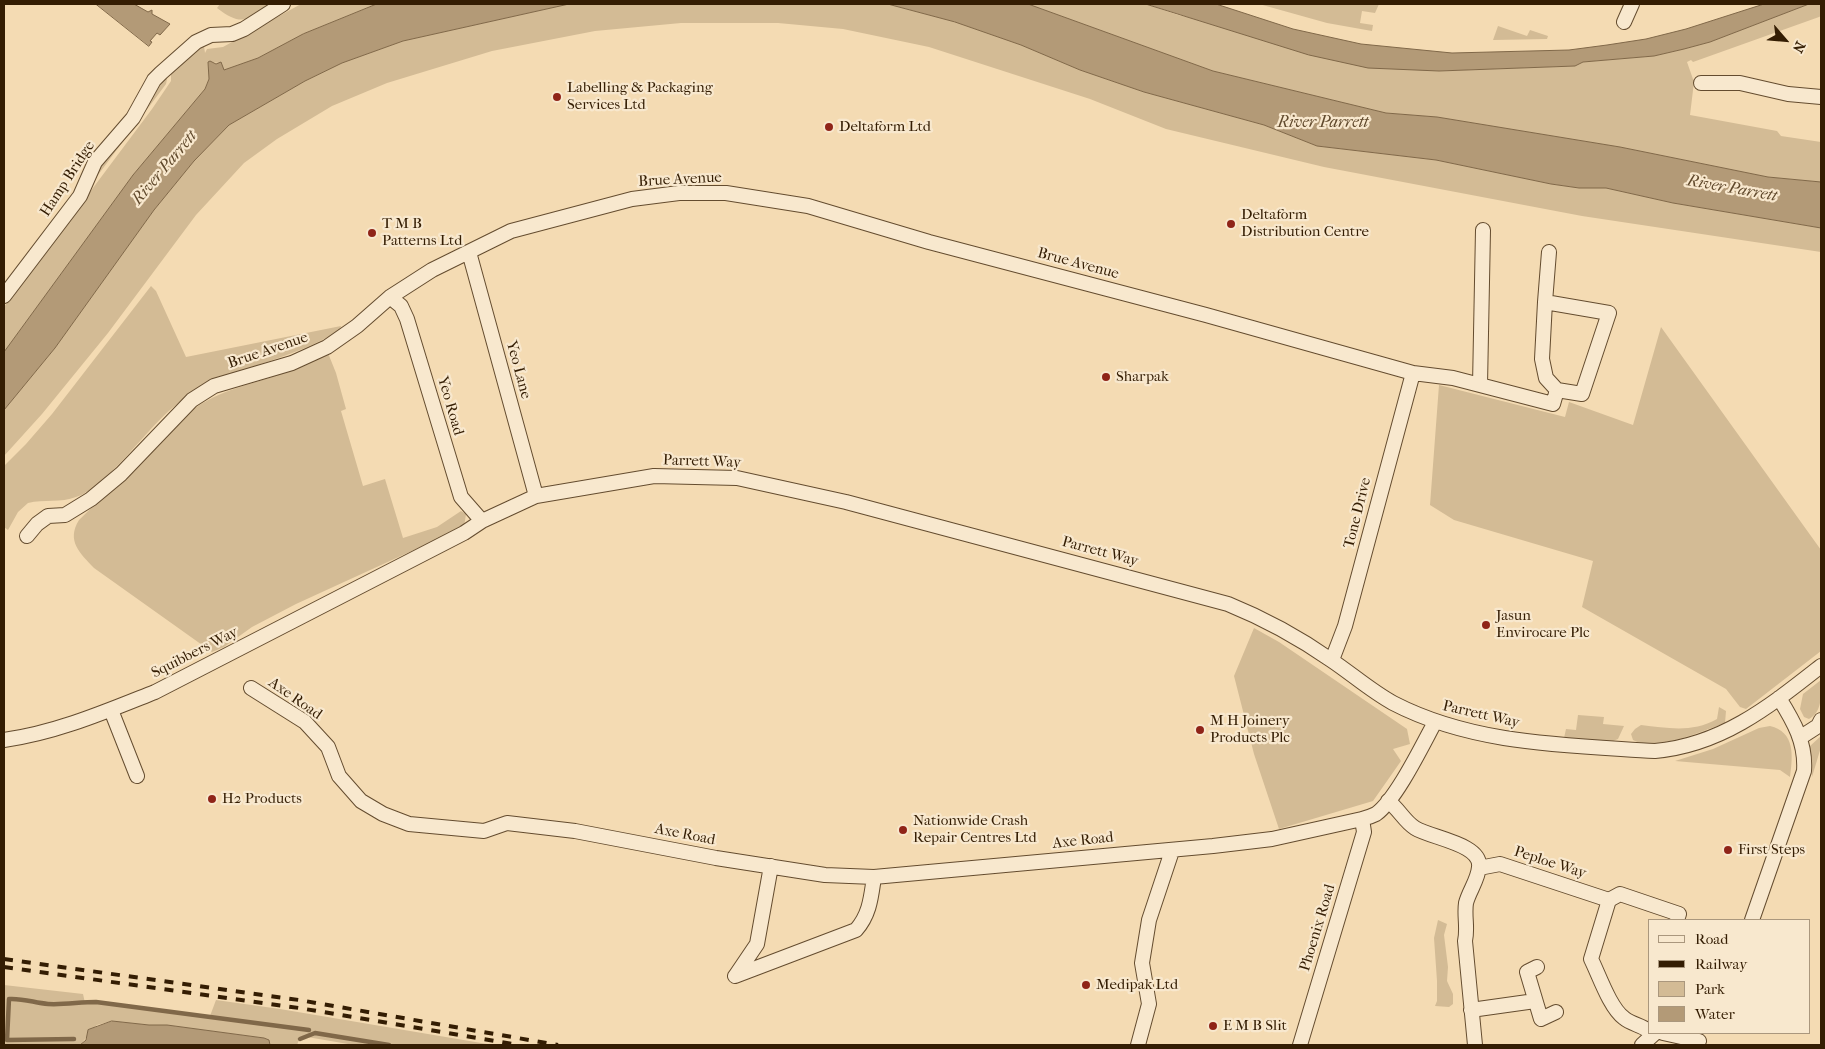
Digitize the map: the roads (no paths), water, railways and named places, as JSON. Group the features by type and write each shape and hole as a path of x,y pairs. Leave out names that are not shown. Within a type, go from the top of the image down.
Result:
{"street":[{"name":"Hamp Bridge","path":"4,296 80,196 95,162 133,118 158,76 196,42 210,35 232,34 244,29 283,4"},
{"path":"1624,22 1632,4"},
{"path":"1701,83 1740,83 1788,94 1821,98"},
{"name":"Brue Avenue","path":"27,536 37,524 48,516 65,516 91,499 121,474 192,400 214,386 292,363 327,346 357,326 390,297 432,270 511,231 632,199 679,193 726,193 808,206 938,244 1206,314 1413,373 1453,378 1553,404 1557,390"},
{"path":"1480,385 1483,230"},
{"name":"Yeo Lane","path":"469,252 536,496"},
{"path":"1545,302 1609,313 1582,394 1557,390 1546,378 1542,359 1545,302 1549,252"},
{"name":"Yeo Road","path":"390,297 401,306 408,319 461,497 482,521"},
{"name":"Tone Drive","path":"1332,660 1345,626 1413,373"},
{"name":"Parrett Way","path":"390,570 464,533 482,521 536,496 654,476 738,478 855,504 1228,604 1269,620 1332,660 1358,681 1393,702 1435,722 1469,732 1518,741 1655,751 1692,745 1728,732 1756,716 1821,666"},
{"name":"Squibbers Way","path":"4,740 28,737 111,710 155,692 390,570"},
{"name":"Axe Road","path":"251,688 305,722 328,747 340,776 360,801 383,814 409,824 484,831 507,824 575,832 825,875 874,877 1122,853 1172,851 1272,839 1362,820 1376,814 1388,802 1435,722"},
{"path":"1752,919 1804,772 1804,749 1800,737 1779,698"},
{"path":"111,710 137,776"},
{"path":"1800,737 1818,726 1821,720"},
{"path":"1388,802 1403,819 1416,829 1473,851 1479,860 1480,868 1466,905 1468,926 1464,941 1475,1045"},
{"name":"Phoenix Road","path":"1300,1045 1364,832 1362,820"},
{"path":"1138,1045 1149,1004 1142,963 1148,920 1172,851"},
{"name":"Peploe Way","path":"1480,868 1500,864 1610,900 1620,894 1680,914 1678,919"},
{"path":"771,866 757,944 735,976 856,930 864,921 869,910 874,877"},
{"path":"1610,900 1591,959 1616,1010 1625,1019 1648,1029"},
{"path":"1537,967 1527,972 1534,1001 1541,1019 1556,1012"},
{"path":"1471,1010 1534,1001"},
{"path":"1642,1045 1653,1034"},
{"path":"1661,1034 1702,1040"}],"water":[{"path":"96,4 134,4 148,12 152,10 152,14 170,24 160,35 157,33 150,41 152,42 149,46"},
{"name":"River Parrett","path":"377,4 569,4 403,41 342,63 305,81 229,125 194,161 154,210 55,348 4,410 4,352 133,175 205,89 209,79 208,62 216,64 221,62 224,70 258,58 303,34"},
{"name":"River Parrett","path":"888,4 1028,4 1213,71 1386,113 1437,117 1620,147 1768,177 1821,182 1821,228 1673,203 1606,188 1579,188 1551,184 1436,160 1317,146 1264,125 1144,92 1080,70 1021,45 955,22"},
{"path":"1146,4 1216,4 1293,29 1361,44 1452,53 1569,50 1607,45 1646,39 1686,29 1764,4 1809,4 1710,42 1654,56 1583,62 1575,66 1439,71 1368,68 1309,55"},
{"path":"112,1021 167,1025 264,1038 269,1040 270,1045 80,1045 86,1040 88,1030"}],"waterway":[{"path":"74,1039 7,1040 9,999 48,1004 96,1002 309,1030"},
{"path":"300,1039 315,1033 389,1045"}],"railway":[{"path":"4,959 299,1000 558,1045"},
{"path":"4,967 299,1008 519,1045"}],"place":[{"name":"Labelling & Packaging Services Ltd","path":"557,97"},
{"name":"Deltaform Ltd","path":"829,127"},
{"name":"Deltaform Distribution Centre","path":"1231,224"},
{"name":"T M B Patterns Ltd","path":"372,233"},
{"name":"Sharpak","path":"1106,377"},
{"name":"Jasun Envirocare Plc","path":"1486,625"},
{"name":"M H Joinery Products Plc","path":"1200,730"},
{"name":"H2 Products","path":"212,799"},
{"name":"Nationwide Crash Repair Centres Ltd","path":"903,830"},
{"name":"First Steps","path":"1728,850"},
{"name":"Medipak Ltd","path":"1086,985"},
{"name":"E M B Slit","path":"1213,1026"}]}
